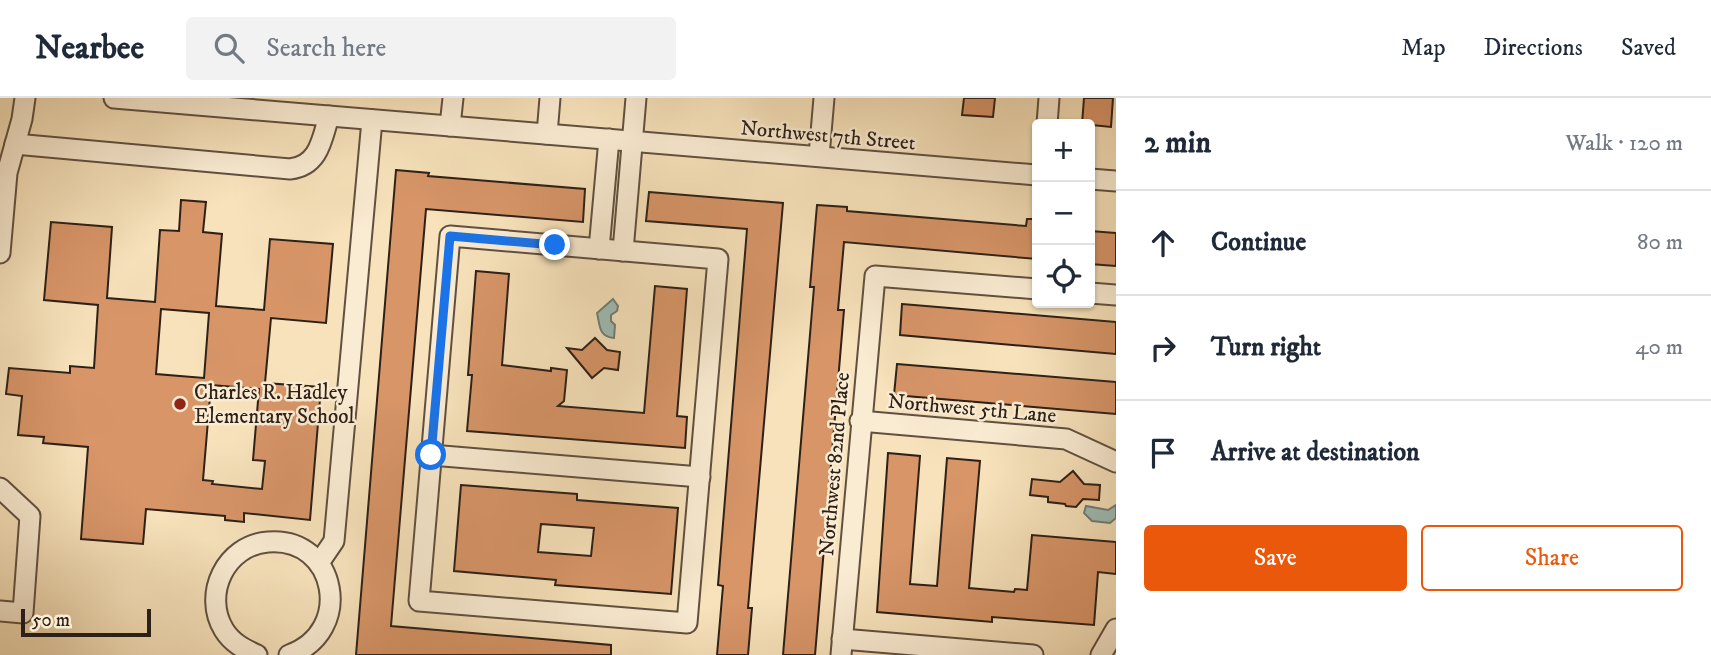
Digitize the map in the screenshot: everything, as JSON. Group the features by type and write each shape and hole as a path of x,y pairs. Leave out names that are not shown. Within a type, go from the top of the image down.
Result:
{"street":[{"path":"0,253 7,173 22,119 24,98"},
{"name":"Northwest 7th Street","path":"114,98 306,106 329,116 1032,175"},
{"path":"450,126 453,98"},
{"path":"547,134 550,98"},
{"path":"623,251 636,98"},
{"path":"820,156 824,98"},
{"path":"1047,119 1049,98"},
{"path":"15,144 299,168 315,157 329,116"},
{"path":"319,563 334,541 372,120"},
{"path":"599,249 609,139"},
{"path":"1095,179 1116,181"},
{"path":"450,236 599,249 718,259 687,623 419,601 450,236"},
{"name":"Northwest 82nd Place","path":"841,647 875,276 1032,289"},
{"path":"1095,293 1116,295"},
{"name":"Northwest 5th Lane","path":"860,421 1066,439 1116,462"},
{"path":"431,455 700,477"},
{"path":"0,488 30,516 23,613 0,611"},
{"path":"257,655 232,641 223,629 215,602 216,587 221,574 240,552 267,542 296,546 308,553 319,563 326,576 331,597 328,618 322,632 312,643 289,655"},
{"path":"1101,655 1116,629"},
{"path":"322,632 324,655"},
{"path":"841,647 1033,655"}],"water":[{"path":"613,299 618,306 617,311 611,315 611,321 615,325 614,338 602,333 597,313"},
{"path":"1116,505 1116,518 1110,523 1092,521 1084,513 1086,506 1108,510"}],"building":[{"path":"964,98 995,98 993,117 962,115"},
{"path":"1084,98 1113,98 1111,127 1095,125 1095,119 1082,119"},
{"path":"396,170 429,173 428,176 585,189 583,222 426,209 391,626 611,645 611,655 356,655"},
{"path":"649,192 783,203 748,608 752,608 748,655 717,655 723,586 718,585 747,229 646,221"},
{"path":"181,200 206,202 203,232 222,234 216,306 264,310 270,239 333,244 326,323 271,318 265,383 321,387 310,520 244,513 244,522 225,520 225,516 146,509 143,544 81,539 88,447 43,443 44,437 18,435 22,396 6,394 9,368 70,373 70,366 94,368 98,305 44,300 51,222 112,227 107,298 155,302 160,230 179,231","holes":["161,309 209,313 204,378 156,374","211,385 259,389 253,460 265,461 262,489 212,484 213,481 203,480"]},
{"path":"817,205 847,207 847,211 1026,226 1027,219 1032,219 1032,259 844,242 838,310 844,310 815,655 783,655 814,287 810,287"},
{"path":"1095,231 1116,233 1116,266 1095,264"},
{"path":"476,271 509,274 502,365 551,371 551,368 567,370 564,401 558,406 644,413 655,286 687,289 677,416 687,417 685,448 467,431 472,375 468,375"},
{"path":"902,304 1116,322 1116,354 900,335"},
{"path":"595,338 607,350 620,352 618,370 604,368 592,378 567,348 582,350"},
{"path":"897,364 1116,382 1116,414 894,395"},
{"path":"888,453 920,456 910,584 937,586 947,458 980,461 969,588 1014,592 1015,589 1027,590 1032,535 1116,542 1116,574 1098,572 1094,625 992,617 992,622 877,612"},
{"path":"1073,471 1084,484 1100,485 1099,500 1083,499 1076,507 1048,502 1048,497 1030,495 1032,479 1060,482"},
{"path":"461,485 577,494 577,500 678,508 671,594 555,585 556,580 454,571","holes":["541,524 594,528 591,556 538,552"]}],"place":[{"name":"Charles R. Hadley Elementary School","path":"180,404"}],"route":[{"path":"431,455 450,236 555,245"}]}
